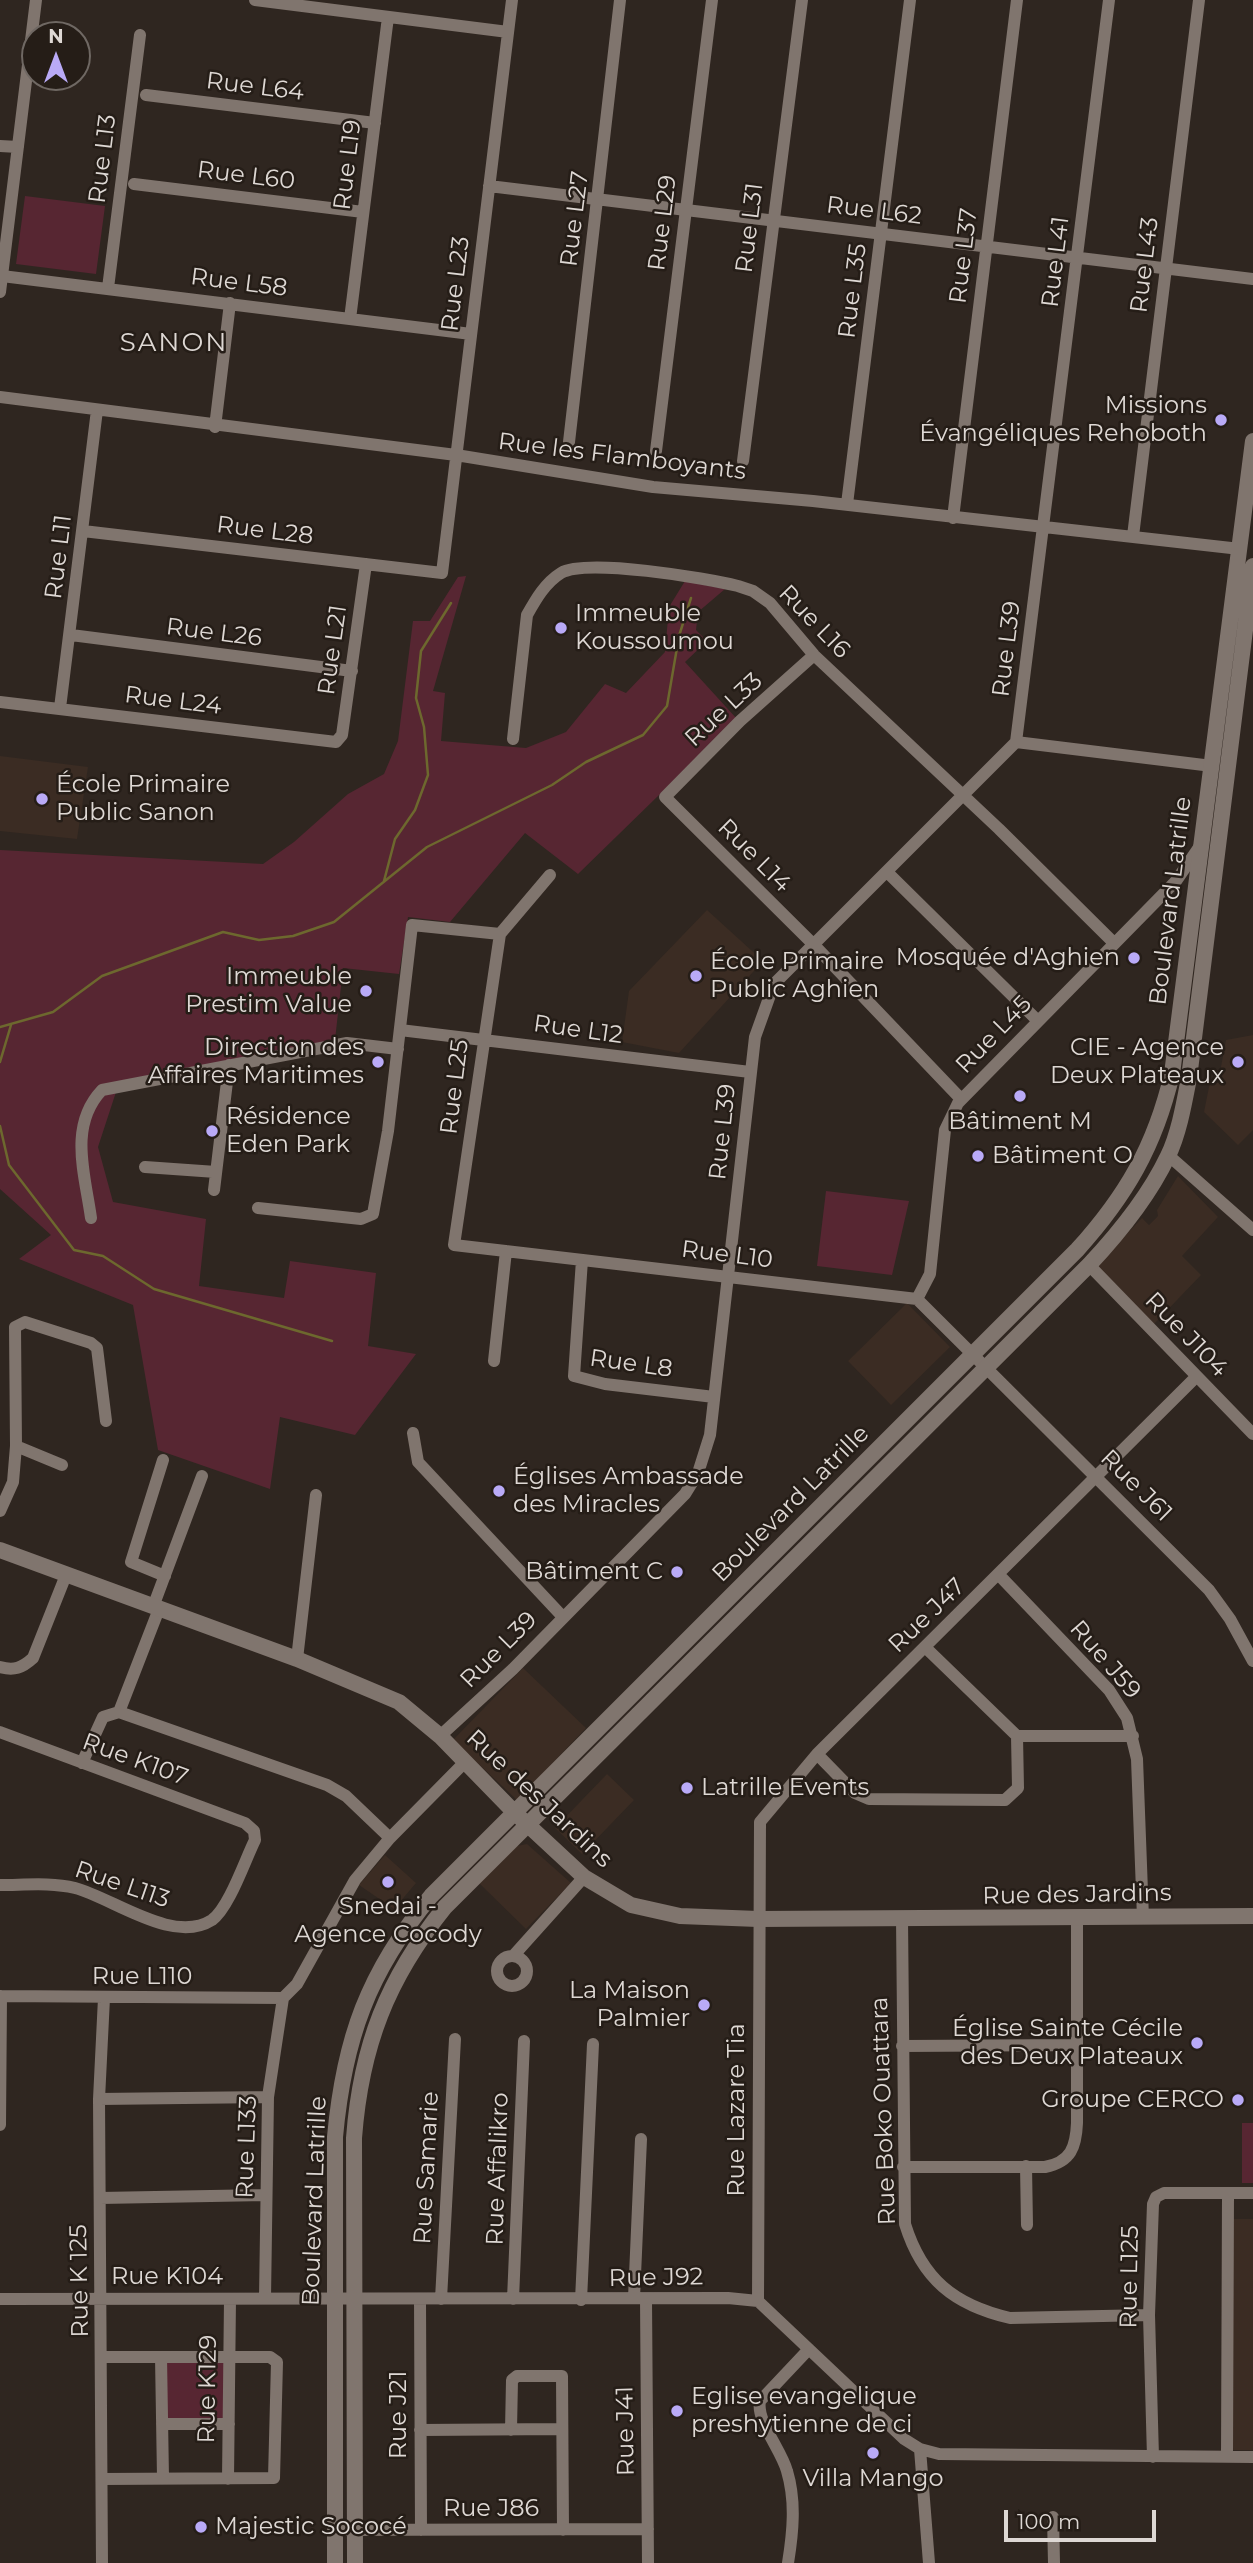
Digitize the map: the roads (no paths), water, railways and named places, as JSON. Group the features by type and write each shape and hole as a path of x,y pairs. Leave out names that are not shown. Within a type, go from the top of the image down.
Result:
{"main road":[{"name":"Boulevard Latrille","path":"335,2563 334,2298 338,2104 352,2037 381,1965 406,1926 431,1896 1096,1229 1129,1183 1151,1145 1172,1074 1253,442"},
{"name":"Boulevard Latrille","path":"355,2563 354,2298 357,2104 369,2041 381,2008 421,1936 445,1907 986,1364 1089,1265 1126,1222 1168,1155 1189,1078 1253,566"},
{"name":"Rue des Jardins","path":"0,1550 297,1659 399,1702 440,1736 513,1812 584,1877 631,1905 662,1914 758,1919 1253,1916"}],"street":[{"path":"0,292 36,0"},
{"name":"Rue L23","path":"442,573 512,0"},
{"name":"Rue L27","path":"569,442 620,0"},
{"name":"Rue L29","path":"656,451 712,0"},
{"name":"Rue L31","path":"743,461 802,0"},
{"name":"Rue L35","path":"847,504 910,0"},
{"name":"Rue L37","path":"953,517 1017,0"},
{"name":"Rue L41","path":"1042,529 1109,0"},
{"name":"Rue L43","path":"1133,536 1199,0"},
{"path":"263,1 508,32"},
{"name":"Rue L19","path":"350,318 358,212 375,123 388,17"},
{"name":"Rue L13","path":"108,288 140,35"},
{"name":"Rue L64","path":"146,95 375,123"},
{"path":"0,146 18,147"},
{"name":"Rue L60","path":"134,184 358,212"},
{"name":"Rue L62","path":"489,186 1253,279"},
{"name":"Rue L58","path":"2,276 471,334"},
{"path":"215,427 230,303"},
{"name":"Rue les Flamboyants","path":"0,397 215,427 456,456 653,488 847,504 1042,529 1064,528 1240,549"},
{"name":"Rue L11","path":"60,708 97,410"},
{"name":"Rue L39","path":"440,1736 513,1669 562,1616 685,1494 707,1449 729,1277 750,1072 758,1023 774,984 964,797 1016,742 1042,529"},
{"name":"Rue L28","path":"83,531 442,573"},
{"name":"Rue L21","path":"341,740 366,564"},
{"name":"Rue L16","path":"513,739 527,615 548,583 562,572 589,565 722,582 753,591 771,603 814,655 1114,943"},
{"name":"Rue L26","path":"71,635 352,671"},
{"name":"Rue L33","path":"664,797 740,721 814,655"},
{"name":"Rue L24","path":"0,702 336,742 341,740"},
{"path":"1016,742 1212,766"},
{"name":"Rue L14","path":"664,797 814,945 960,1101"},
{"name":"Rue L45","path":"960,1101 1176,881 1202,843"},
{"path":"887,872 1037,1020"},
{"path":"258,1208 361,1220 373,1214 398,1049 412,925 500,934 550,875"},
{"name":"Rue L25","path":"454,1245 482,1038 500,934"},
{"name":"Rue L12","path":"400,1030 750,1072"},
{"path":"91,1218 80,1128 91,1102 102,1090 347,1043 398,1049"},
{"path":"214,1190 229,1065"},
{"path":"960,1101 945,1130 930,1273 917,1298 974,1352"},
{"path":"1168,1155 1253,1230"},
{"path":"145,1167 216,1171"},
{"name":"Rue L10","path":"454,1245 917,1298"},
{"path":"494,1362 506,1251"},
{"name":"Rue L8","path":"582,1260 574,1376 605,1384 714,1396"},
{"name":"Rue J104","path":"1089,1265 1253,1434"},
{"path":"0,1511 16,1446 15,1327 19,1323 25,1322 91,1343 97,1348 106,1421"},
{"name":"Rue J61","path":"974,1352 1209,1590 1230,1619 1253,1661"},
{"name":"Rue J47","path":"758,1919 760,1822 817,1754 1196,1377"},
{"path":"413,1433 414,1455 427,1473 562,1616"},
{"path":"16,1446 62,1465"},
{"path":"163,1460 131,1562 164,1576"},
{"path":"119,1712 156,1608 164,1576 202,1476"},
{"path":"297,1659 316,1495"},
{"path":"0,1667 12,1670 24,1667 33,1658 66,1575"},
{"name":"Rue J59","path":"999,1575 1109,1690 1127,1718 1133,1736 1139,1782 1143,1918"},
{"path":"926,1648 1017,1736 1133,1736"},
{"path":"82,1763 103,1717 119,1712 327,1785 346,1797 390,1838"},
{"name":"Rue K107","path":"0,1732 245,1823 254,1830"},
{"path":"817,1754 855,1793 869,1799 1005,1800 1018,1788 1017,1736"},
{"path":"284,1998 298,1984 355,1880 390,1838 465,1762"},
{"name":"Rue L113","path":"0,1885 75,1888 155,1923 183,1926 204,1924 221,1912 255,1840 254,1830"},
{"path":"514,1955 584,1877"},
{"name":"Rue Boko Ouattara","path":"902,1918 905,2224 911,2243 930,2275 955,2296 989,2313 1010,2318 1149,2315"},
{"name":"Rue Lazare Tia","path":"758,1919 758,2301"},
{"path":"904,2167 1026,2166 1058,2164 1068,2157 1076,2144 1077,1919"},
{"path":"0,1996 0,2125"},
{"name":"Rue L110","path":"0,1996 284,1998"},
{"name":"Rue K 125","path":"102,2563 99,2099 104,1998"},
{"name":"Rue L133","path":"265,2298 268,2097 284,1998"},
{"name":"Rue Samarie","path":"441,2299 455,2039"},
{"name":"Rue Affalikro","path":"513,2299 524,2041"},
{"path":"581,2300 593,2044"},
{"path":"902,2046 1077,2045"},
{"path":"99,2099 268,2097"},
{"name":"Rue J41","path":"641,2138 640,2298 648,2563"},
{"path":"1026,2166 1027,2225"},
{"name":"Rue L125","path":"1153,2457 1149,2315 1153,2204 1156,2197 1164,2193 1253,2193"},
{"path":"1227,2456 1228,2193"},
{"path":"100,2198 266,2195"},
{"name":"Rue K104","path":"0,2299 334,2298"},
{"name":"Rue J92","path":"334,2298 728,2298 758,2301"},
{"name":"Rue K129","path":"228,2479 230,2299"},
{"name":"Rue J21","path":"420,2299 421,2530"},
{"path":"758,2301 904,2439 920,2449 939,2454 1253,2456"},
{"path":"788,2563 793,2524 790,2482 779,2447 758,2409 760,2401 809,2349"},
{"path":"102,2357 275,2358 274,2478 102,2479"},
{"path":"161,2357 163,2478"},
{"path":"511,2430 512,2379 517,2376 556,2374 563,2380 563,2530"},
{"path":"162,2424 229,2424"},
{"path":"420,2430 562,2429"},
{"path":"920,2449 929,2563"},
{"path":"1054,2517 1054,2563"},
{"name":"Rue J86","path":"334,2530 648,2529"}],"waterway":[{"path":"0,1027 53,1012 102,976 223,932 259,940 293,936 334,922 427,847 552,785 586,762 643,735 667,706 679,636 691,598"},
{"path":"384,881 395,839 415,810 428,775 424,727 416,698 421,651 451,603"},
{"path":"0,1062 11,1025"},
{"path":"0,1126 9,1165 74,1250 103,1256 154,1289 332,1341"}],"place":[{"name":"Missions Évangéliques Rehoboth","path":"1221,420"},
{"name":"Immeuble Koussoumou","path":"561,628"},
{"name":"École Primaire Public Sanon","path":"42,799"},
{"name":"Mosquée d'Aghien","path":"1134,958"},
{"name":"École Primaire Public Aghien","path":"696,976"},
{"name":"Immeuble Prestim Value","path":"366,991"},
{"name":"Direction des Affaires Maritimes","path":"378,1062"},
{"name":"CIE - Agence Deux Plateaux","path":"1238,1062"},
{"name":"Bâtiment M","path":"1020,1096"},
{"name":"Résidence Eden Park","path":"212,1131"},
{"name":"Bâtiment O","path":"978,1156"},
{"name":"Églises Ambassade des Miracles","path":"499,1491"},
{"name":"Bâtiment C","path":"677,1572"},
{"name":"Latrille Events","path":"687,1788"},
{"name":"Snedai - Agence Cocody","path":"388,1882"},
{"name":"La Maison Palmier","path":"704,2005"},
{"name":"Église Sainte Cécile des Deux Plateaux","path":"1197,2043"},
{"name":"Groupe CERCO","path":"1238,2100"},
{"name":"Eglise evangelique preshytienne de ci","path":"677,2411"},
{"name":"Villa Mango","path":"873,2453"},
{"name":"Majestic Sococé","path":"201,2527"}],"district":[{"name":"SANON","path":"174,343"}]}
